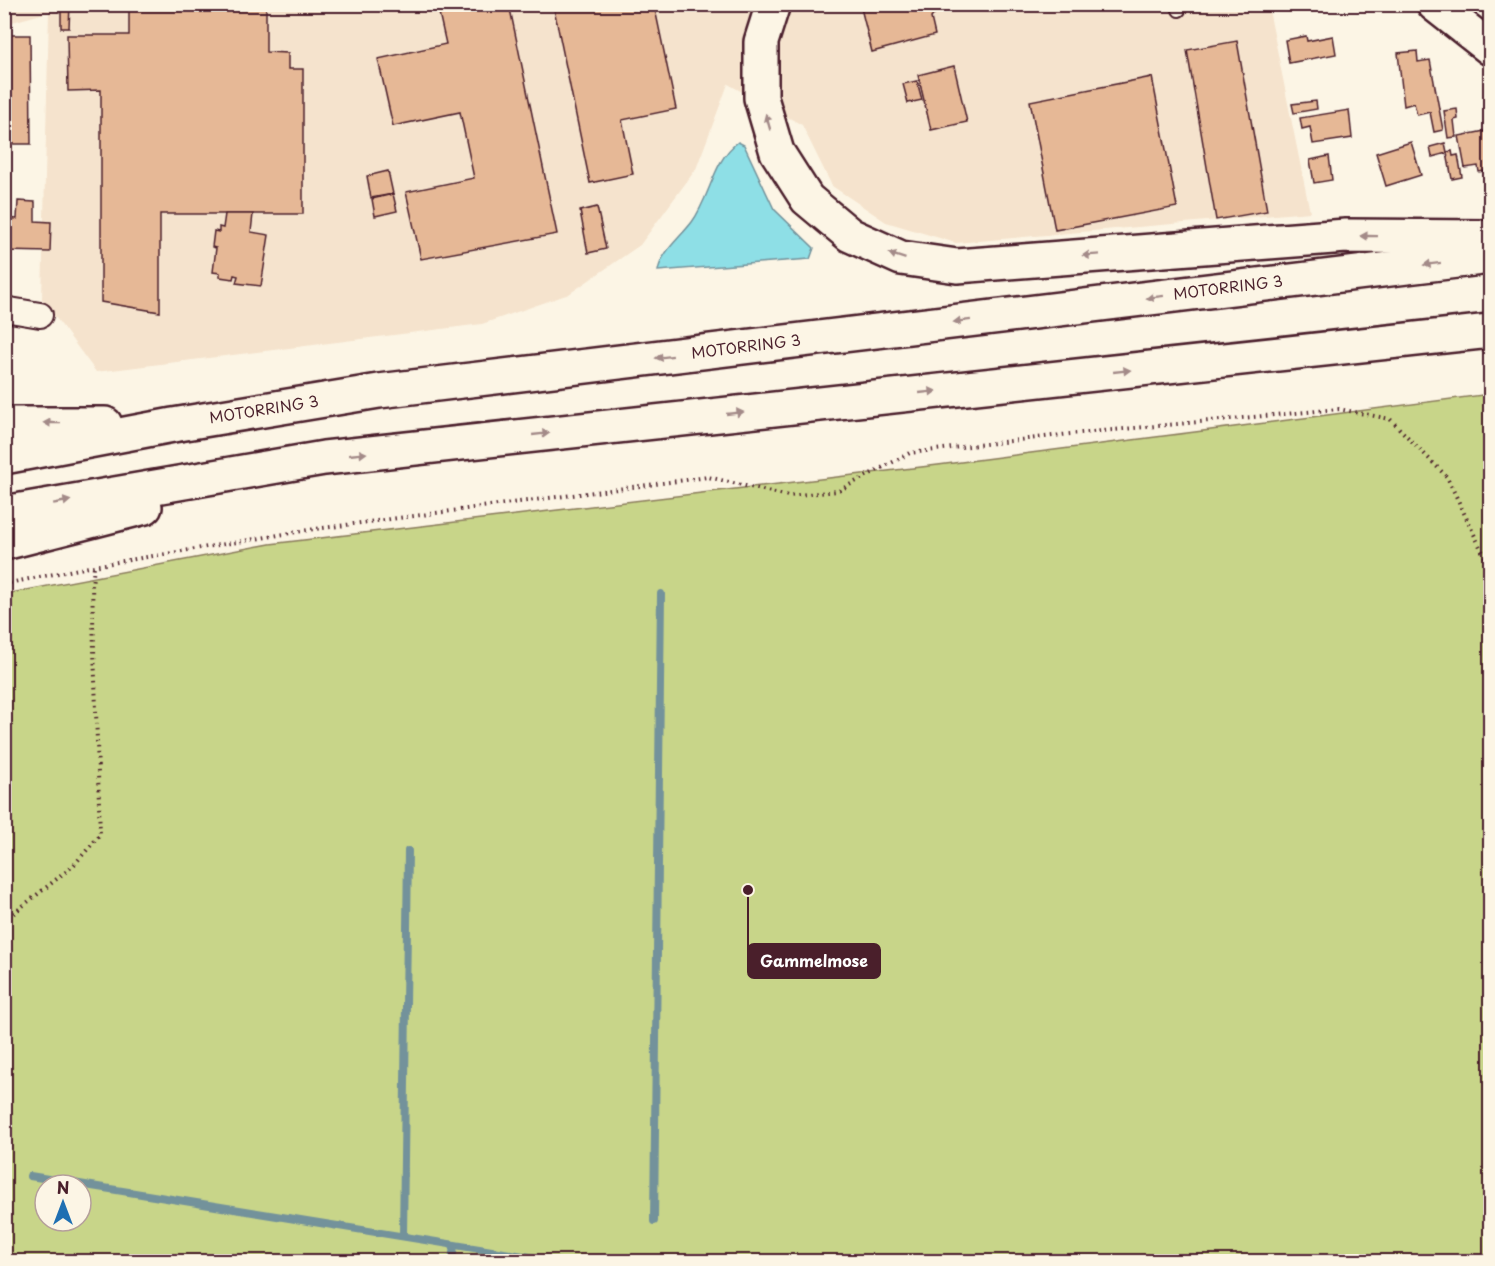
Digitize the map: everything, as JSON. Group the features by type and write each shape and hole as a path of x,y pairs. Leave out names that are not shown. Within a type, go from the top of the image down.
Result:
{"main road":[{"path":"773,4 761,42 761,98 777,152 807,199 824,214 850,236 901,258 957,266 1346,236 1491,237"},
{"path":"1434,4 1491,48"},
{"name":"MOTORRING 3","path":"4,457 173,425 379,391 1491,257"},
{"path":"4,513 324,458 1491,331"},
{"path":"4,424 14,422 173,425"},
{"path":"4,543 324,458"}],"street":[{"path":"4,309 40,315"}],"path":[{"path":"4,584 94,566 308,530 708,477 789,496 838,491 910,453 1070,434 1339,410 1390,419 1447,477 1491,568"},
{"path":"4,921 73,866 100,835 92,586 94,566"}],"shaded area":[{"path":"5,4 1268,5 1310,212 956,243 886,222 832,186 802,125 728,84 696,169 640,245 569,294 482,324 96,372 42,299 49,12 5,24"}],"green space":[{"path":"1490,394 1490,1261 5,1261 5,594 270,544 938,465"}],"water":[{"path":"738,142 744,145 774,209 814,248 810,259 658,271 667,251 698,212 723,159"}],"building":[{"path":"61,4 70,4 69,28 61,28"},
{"path":"129,4 266,4 266,52 288,53 288,69 303,69 303,214 160,214 160,312 101,302 101,90 68,91 67,35 129,35"},
{"path":"437,4 509,4 557,234 421,259 406,192 474,178 460,112 393,126 378,59 446,44"},
{"path":"553,4 654,4 676,109 622,120 633,174 590,183"},
{"path":"860,4 947,4 931,18 935,35 872,52"},
{"path":"4,35 30,35 31,144 4,144"},
{"path":"1306,36 1307,41 1333,36 1336,54 1289,63 1285,40"},
{"path":"1237,41 1267,211 1216,220 1187,50"},
{"path":"1417,51 1418,62 1430,60 1443,130 1434,132 1430,112 1417,115 1414,103 1404,106 1398,53"},
{"path":"954,66 967,122 931,130 918,75"},
{"path":"1152,77 1177,207 1055,230 1030,101"},
{"path":"917,81 922,100 908,103 903,84"},
{"path":"1316,101 1317,109 1294,113 1292,104"},
{"path":"1457,109 1458,119 1454,120 1456,137 1448,138 1444,111"},
{"path":"1349,110 1352,138 1313,144 1310,127 1302,129 1300,118"},
{"path":"1490,130 1490,170 1479,172 1478,166 1465,168 1459,136"},
{"path":"1411,142 1421,175 1386,186 1376,153"},
{"path":"1445,143 1447,152 1452,151 1453,156 1458,155 1462,177 1452,179 1447,153 1432,157 1430,147"},
{"path":"1329,156 1332,180 1314,183 1310,160"},
{"path":"388,171 393,194 371,198 367,176"},
{"path":"393,194 397,211 375,216 372,199"},
{"path":"18,201 35,202 35,221 51,222 50,252 4,251 4,218 17,219"},
{"path":"597,207 606,249 588,253 580,211"},
{"path":"225,214 253,214 251,232 269,235 261,286 236,283 238,276 234,275 233,279 220,277 220,273 213,272 216,248 212,247 214,231 219,232 219,227 223,228"}],"waterway":[{"path":"654,1221 661,594"},
{"path":"403,1236 408,851"},
{"path":"30,1176 560,1262"},
{"path":"452,1262 454,1245"}],"place":[{"name":"Gammelmose","path":"748,890"}]}
